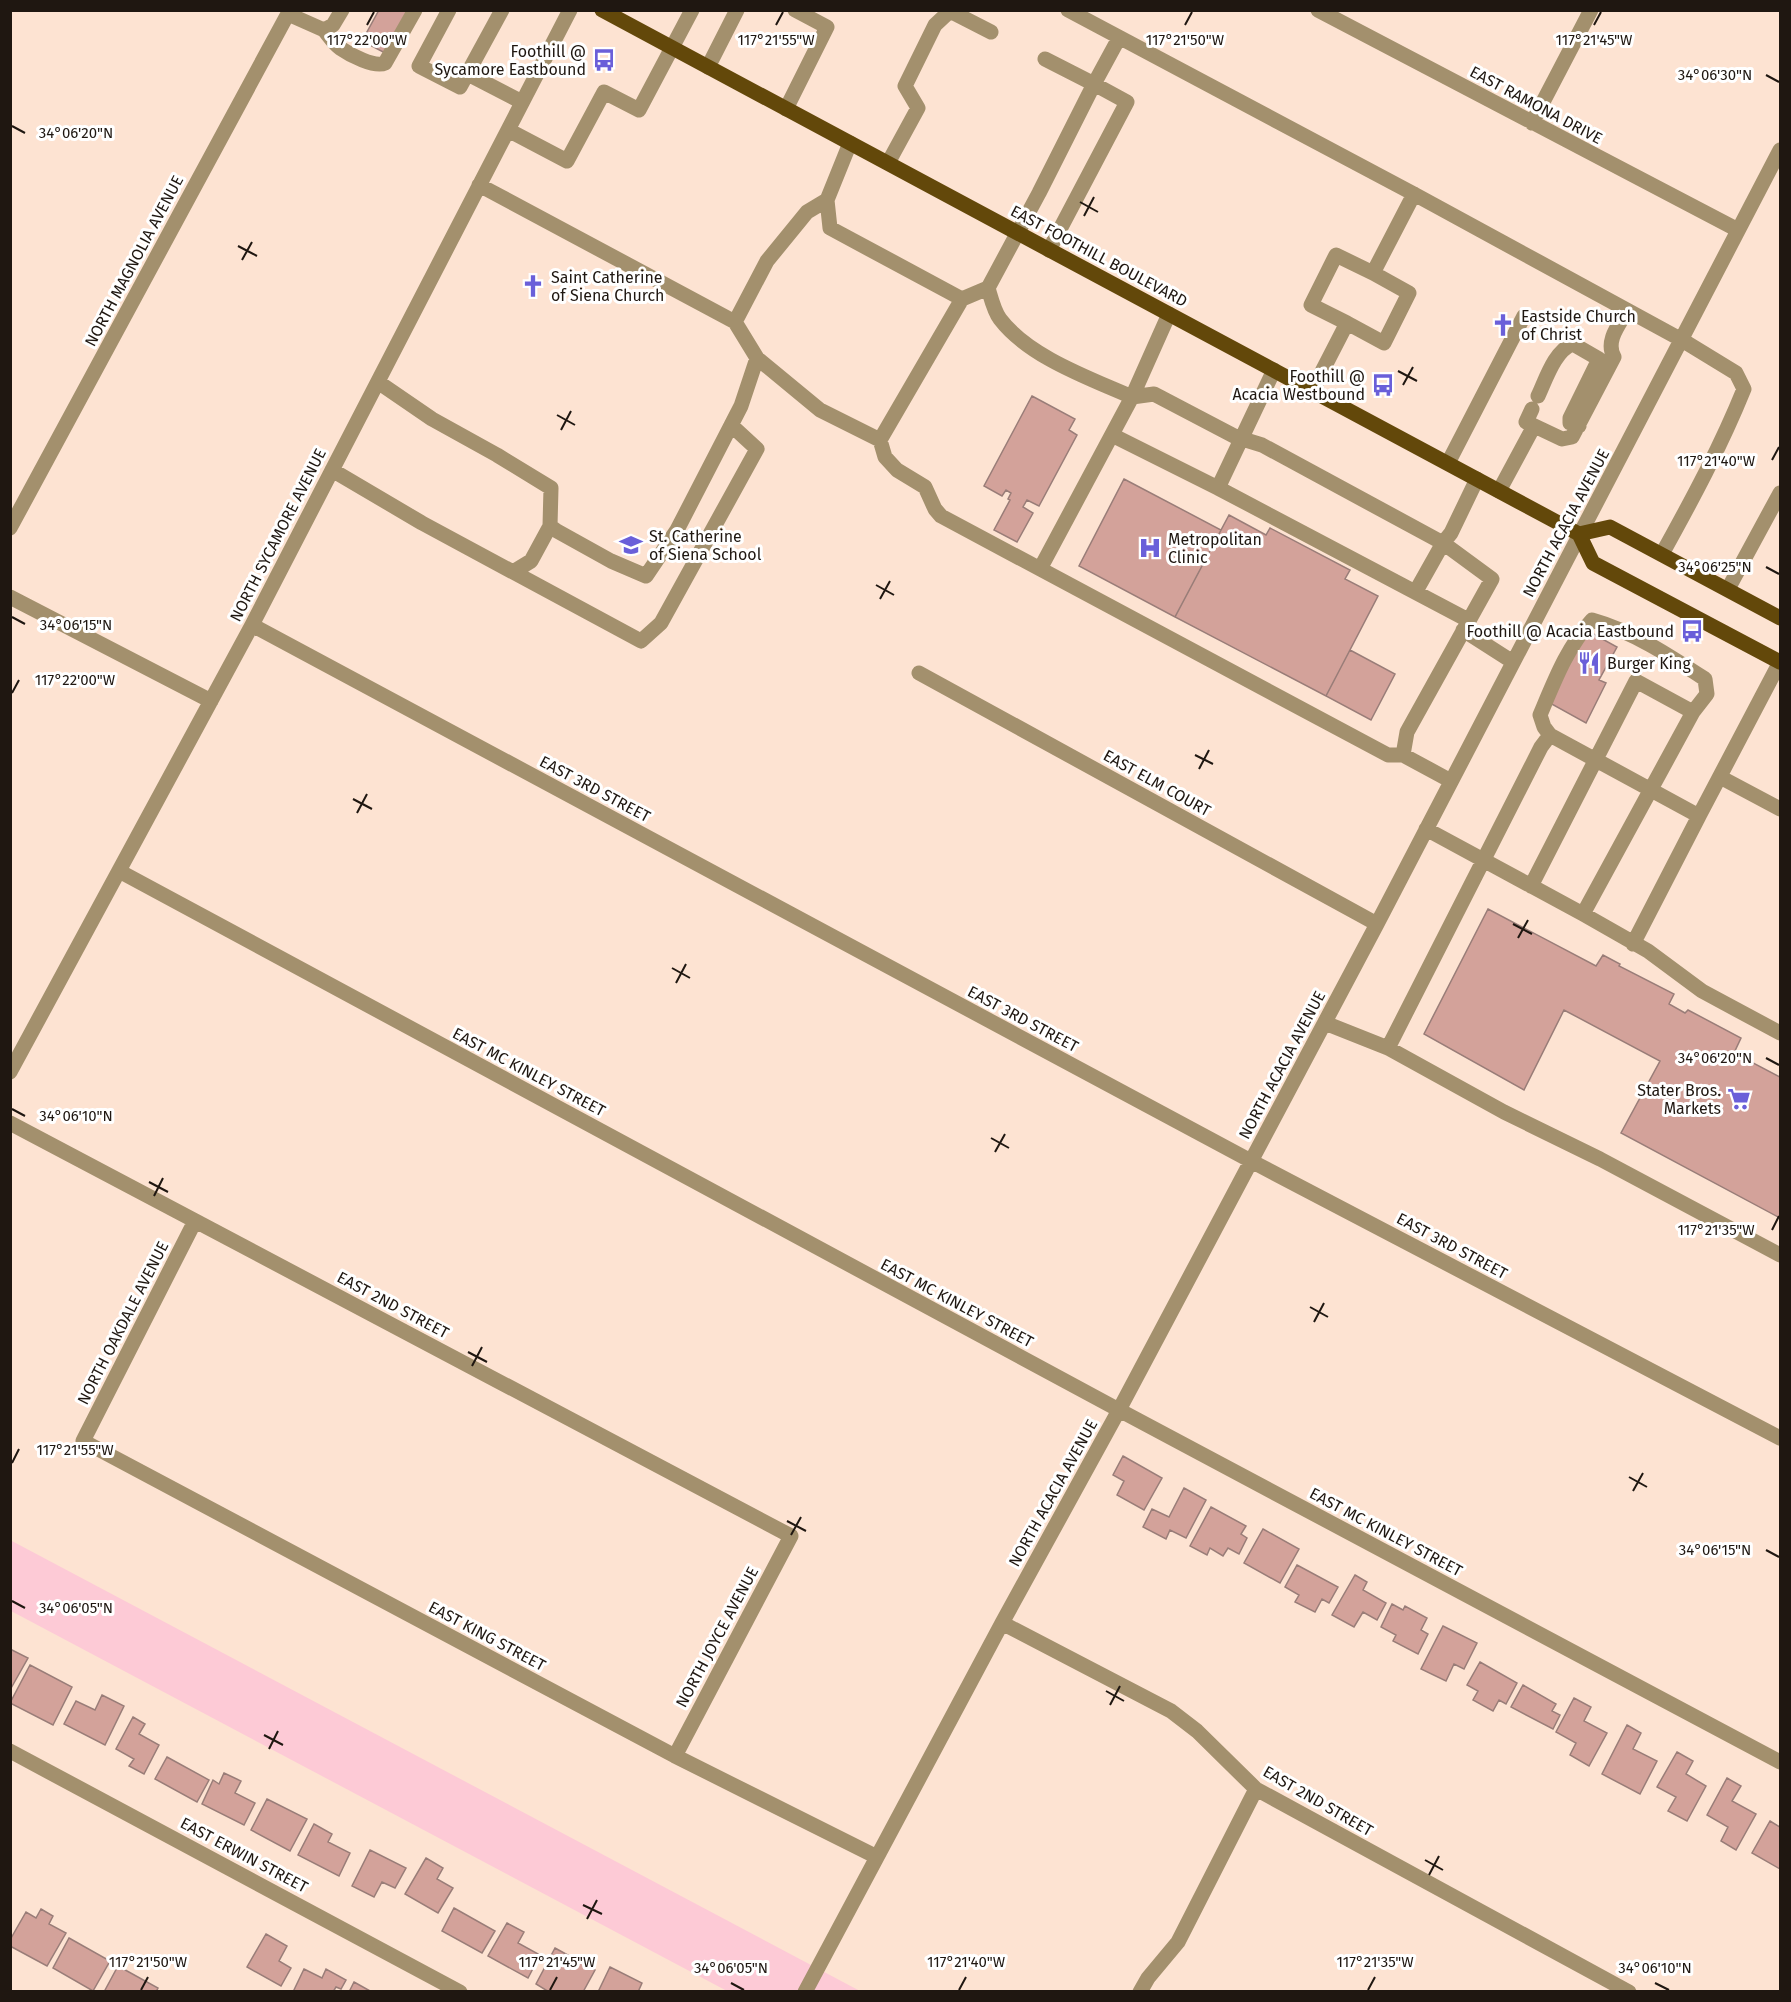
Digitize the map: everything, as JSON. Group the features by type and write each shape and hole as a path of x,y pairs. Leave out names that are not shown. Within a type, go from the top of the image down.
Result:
{"main road":[{"name":"EAST FOOTHILL BOULEVARD","path":"602,10 1580,534"},
{"path":"1780,618 1610,527 1580,534 1593,563 1780,662"}],"street":[{"path":"324,30 333,25 342,10"},
{"path":"289,12 324,30 340,48 374,65 381,65 385,63 415,10"},
{"path":"449,10 419,66 522,102"},
{"path":"464,81 502,10"},
{"name":"NORTH SYCAMORE AVENUE","path":"10,1071 252,625 570,10"},
{"path":"508,130 567,161 604,92 639,110 692,10"},
{"path":"708,67 737,10"},
{"path":"786,109 827,27 795,10"},
{"path":"1068,10 1682,340 1736,374 1744,389 1714,457 1662,554"},
{"path":"1532,123 1591,10"},
{"path":"888,164 918,108 905,86 935,25 951,11 991,32"},
{"name":"NORTH MAGNOLIA AVENUE","path":"10,528 289,12"},
{"name":"EAST RAMONA DRIVE","path":"1328,13 1738,230"},
{"path":"1119,38 988,288 962,299 880,440 885,457 897,470 925,486 935,509 941,516 1388,755 1403,755 1452,781"},
{"path":"1045,59 1127,102 1049,250"},
{"path":"850,143 827,200 830,228 962,299"},
{"name":"NORTH ACACIA AVENUE","path":"805,1992 1325,1023 1780,150"},
{"path":"479,186 735,322 757,358 820,410 880,440"},
{"path":"1372,273 1414,194"},
{"path":"735,322 766,261 807,212 827,200"},
{"path":"1336,255 1409,293 1384,343 1347,324 1311,305 1336,255"},
{"path":"988,288 999,318 1024,343 1076,373 1132,398 1154,394 1243,440 1262,446 1443,543 1492,579 1407,732 1403,755"},
{"path":"1579,426 1570,423 1570,418 1599,358 1573,344 1566,347 1559,356 1526,422 1562,439 1572,437 1579,426 1614,357 1610,350 1610,343 1627,311"},
{"path":"1040,569 1132,398 1169,314"},
{"path":"1448,464 1524,316"},
{"path":"1312,391 1347,324"},
{"path":"550,526 610,561 646,576 677,530 741,406 757,358"},
{"path":"1218,488 1243,440 1274,370"},
{"path":"378,382 432,419 551,488 550,526 531,561 513,572"},
{"path":"332,470 422,523 641,641 661,623 758,449 731,425"},
{"path":"1499,491 1534,426"},
{"path":"1112,435 1416,591 1466,625 1513,662"},
{"path":"1416,591 1451,533 1477,479"},
{"path":"1728,589 1780,493"},
{"path":"10,597 211,701"},
{"path":"1583,914 1650,789 1693,712 1707,694 1706,679 1613,626 1592,620 1580,632 1540,715 1544,727 1550,735 1596,759 1650,789 1699,816"},
{"name":"EAST 3RD STREET","path":"252,625 1251,1161 1780,1438"},
{"path":"1633,944 1780,662"},
{"name":"EAST ELM COURT","path":"919,673 1377,924"},
{"path":"1531,886 1636,681 1693,712"},
{"path":"1388,1048 1540,747 1550,735"},
{"path":"1720,777 1780,809"},
{"path":"1426,830 1648,951 1702,991 1780,1033"},
{"name":"EAST MC KINLEY STREET","path":"119,871 1119,1410 1780,1762"},
{"path":"1325,1023 1388,1048 1504,1112 1600,1159 1780,1255"},
{"name":"EAST 2ND STREET","path":"10,1123 791,1536"},
{"name":"NORTH OAKDALE AVENUE","path":"83,1441 195,1221"},
{"name":"EAST KING STREET","path":"83,1441 675,1756 877,1857"},
{"name":"NORTH JOYCE AVENUE","path":"675,1756 791,1536"},
{"name":"EAST 2ND STREET","path":"1002,1623 1171,1711 1197,1731 1256,1789 1629,1992"},
{"name":"EAST ERWIN STREET","path":"10,1751 460,1992"},
{"path":"1140,1992 1148,1978 1178,1942 1256,1789"}],"shaded area":[{"path":"10,1540 860,1991 727,1991 11,1611"}],"building":[{"path":"379,10 410,10 387,54 362,41"},
{"path":"1032,396 1075,419 1069,430 1077,435 1039,506 1027,500 1023,507 1033,513 1017,542 994,530 1010,500 1008,499 1011,493 1006,490 1002,496 984,486"},
{"name":"Metropolitan Clinic","path":"1124,479 1221,530 1175,617 1079,566"},
{"path":"1229,515 1266,535 1270,528 1350,570 1345,579 1378,596 1326,696 1175,617"},
{"name":"Burger King","path":"1586,630 1617,647 1599,680 1606,683 1586,723 1548,702"},
{"path":"1350,650 1395,674 1371,720 1326,696"},
{"path":"1488,909 1596,966 1603,955 1620,964 1619,966 1674,994 1669,1004 1685,1013 1688,1010 1741,1038 1734,1053 1780,1077 1780,1218 1621,1133 1660,1061 1564,1010 1524,1090 1424,1034"},
{"path":"1123,1456 1162,1478 1144,1510 1117,1495 1124,1481 1113,1475"},
{"path":"1184,1488 1206,1500 1186,1538 1170,1530 1166,1539 1143,1527 1152,1509 1169,1517"},
{"path":"1211,1507 1246,1526 1241,1534 1247,1538 1239,1554 1228,1548 1223,1556 1210,1548 1207,1555 1190,1546"},
{"path":"1263,1529 1299,1549 1280,1583 1244,1563"},
{"path":"1297,1565 1338,1587 1329,1603 1322,1599 1315,1612 1295,1602 1299,1595 1285,1587"},
{"path":"1355,1575 1367,1582 1363,1590 1386,1603 1377,1620 1363,1612 1354,1627 1332,1615"},
{"path":"1392,1604 1403,1610 1405,1606 1427,1618 1421,1630 1428,1634 1418,1654 1393,1641 1396,1635 1381,1627"},
{"path":"1443,1626 1477,1643 1464,1669 1454,1664 1446,1681 1421,1669"},
{"path":"10,1649 28,1658 10,1690"},
{"path":"1480,1662 1517,1683 1506,1704 1499,1700 1493,1711 1473,1700 1478,1691 1467,1685"},
{"path":"30,1665 72,1687 53,1725 10,1703"},
{"path":"1523,1685 1556,1704 1552,1711 1560,1715 1553,1729 1511,1707"},
{"path":"102,1695 124,1706 105,1745 64,1724 76,1701 95,1710"},
{"path":"1574,1698 1591,1707 1584,1721 1607,1733 1589,1766 1570,1755 1576,1743 1556,1732"},
{"path":"133,1717 145,1724 139,1734 159,1745 144,1774 129,1766 134,1759 116,1749"},
{"path":"1627,1725 1641,1733 1633,1749 1657,1761 1640,1794 1602,1774"},
{"path":"1677,1752 1693,1761 1686,1774 1706,1786 1687,1821 1668,1811 1676,1797 1657,1787"},
{"path":"167,1757 209,1780 197,1802 155,1779"},
{"path":"224,1773 241,1781 235,1793 255,1803 244,1825 202,1804 213,1780 219,1784"},
{"path":"1727,1778 1741,1786 1732,1801 1756,1814 1736,1850 1721,1841 1728,1827 1707,1815"},
{"path":"267,1799 307,1819 290,1851 251,1830"},
{"path":"1770,1821 1780,1827 1780,1869 1752,1853"},
{"path":"314,1824 332,1834 328,1842 350,1853 339,1876 298,1855"},
{"path":"370,1850 406,1868 395,1888 382,1882 374,1897 352,1886"},
{"path":"426,1858 443,1868 437,1879 453,1888 438,1913 405,1894"},
{"path":"454,1908 495,1931 482,1953 442,1931"},
{"path":"41,1909 53,1916 49,1924 66,1933 47,1966 10,1946 10,1940 26,1912 36,1918"},
{"path":"507,1923 524,1932 518,1943 540,1955 528,1978 488,1956"},
{"path":"266,1934 287,1946 279,1961 291,1968 281,1986 247,1967"},
{"path":"69,1938 110,1961 93,1991 53,1968"},
{"path":"555,1948 595,1970 583,1992 549,1992 536,1984"},
{"path":"118,1966 158,1988 156,1992 104,1992"},
{"path":"610,1967 642,1983 638,1992 598,1992"},
{"path":"304,1969 322,1978 326,1969 346,1980 341,1989 336,1987 333,1992 293,1992"},
{"path":"354,1982 372,1992 349,1992"}],"place":[{"name":"Foothill @ Sycamore Eastbound","path":"604,60"},
{"name":"Saint Catherine of Siena Church","path":"533,286"},
{"name":"Eastside Church of Christ","path":"1503,325"},
{"name":"Foothill @ Acacia Westbound","path":"1383,385"},
{"name":"St. Catherine of Siena School","path":"631,545"},
{"name":"Metropolitan Clinic","path":"1150,548"},
{"name":"Foothill @ Acacia Eastbound","path":"1692,631"},
{"name":"Burger King","path":"1589,663"},
{"name":"Stater Bros. Markets","path":"1739,1099"}]}
